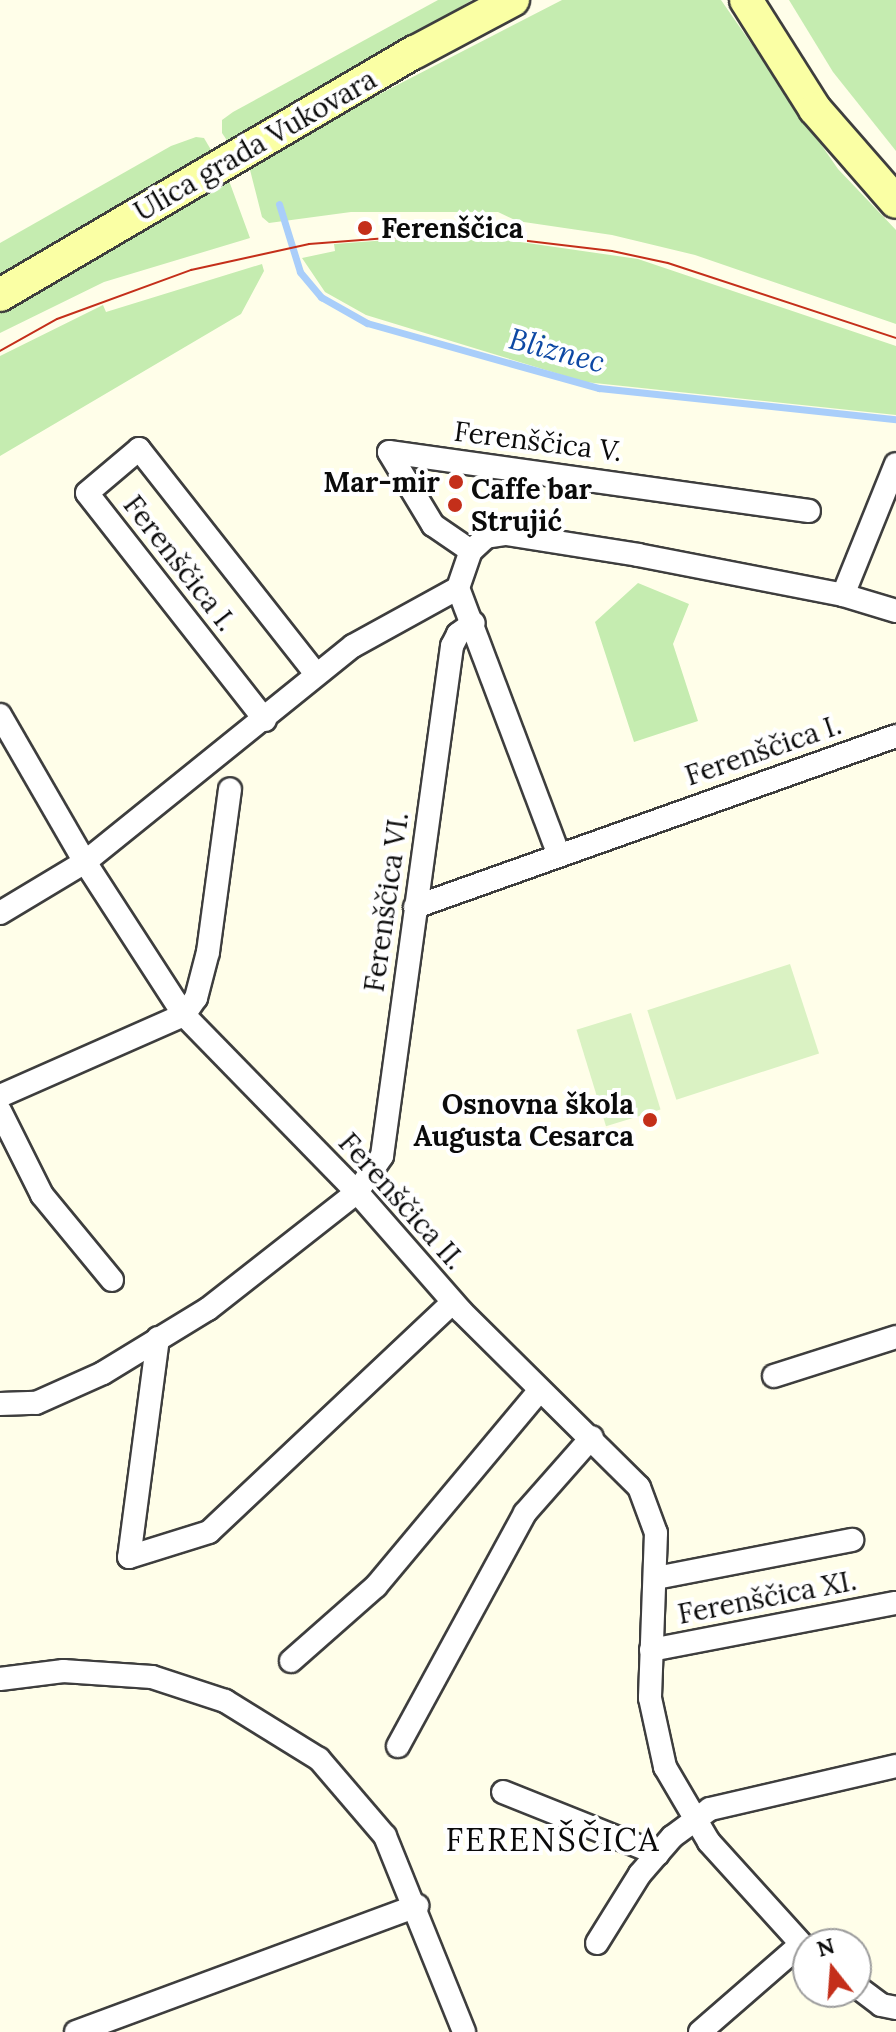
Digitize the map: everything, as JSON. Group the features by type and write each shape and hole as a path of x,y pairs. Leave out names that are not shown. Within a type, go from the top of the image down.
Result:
{"street":[{"name":"Ulica grada Vukovara","path":"0,295 415,52 513,0"},
{"path":"746,0 815,109 896,202"},
{"name":"Ferenščica I.","path":"265,720 87,493 139,449 315,673"},
{"name":"Ferenščica V.","path":"471,551 433,525 389,452 809,511"},
{"path":"843,595 896,464"},
{"path":"0,913 85,862 265,720 315,673 353,646 458,588 471,551 486,537 506,534 843,595 896,611"},
{"path":"458,588 474,623 558,852"},
{"name":"Ferenščica VI.","path":"0,1404 36,1403 103,1373 208,1309 357,1192 382,1156 452,646 458,634 474,623"},
{"path":"1,720 85,862"},
{"name":"Ferenščica I.","path":"415,907 558,852 896,736"},
{"path":"0,1096 184,1015 196,998 208,952 230,789"},
{"name":"Ferenščica II.","path":"85,862 184,1015 357,1192 453,1302 539,1391 592,1437 647,1499 656,1533 651,1650 652,1721 658,1745 693,1820 792,1934"},
{"path":"0,1111 42,1195 112,1280"},
{"path":"158,1338 129,1557 209,1532 453,1302"},
{"path":"774,1376 896,1337"},
{"path":"291,1661 376,1586 539,1391"},
{"path":"398,1746 525,1513 592,1437"},
{"path":"656,1578 852,1540"},
{"name":"Ferenščica XI.","path":"651,1650 896,1603"},
{"path":"0,1679 101,1670 152,1677 225,1701 319,1759 385,1836 417,1906 464,2032"},
{"path":"597,1943 658,1854 693,1820 728,1802 896,1766"},
{"path":"503,1792 658,1854"},
{"path":"76,2032 417,1906"},
{"path":"700,2032 792,1958"},
{"path":"872,1998 881,2005 896,2008"}],"green space":[{"path":"438,0 472,0 230,145 222,133 222,120 233,112"},
{"path":"562,0 721,0 838,169 896,230 896,324 695,255 612,235 517,221 498,212 351,212 269,223 262,217 248,162"},
{"path":"789,0 896,0 896,151 833,72"},
{"path":"196,137 204,138 214,155 0,280 0,243 171,146"},
{"path":"228,178 250,238 104,282 0,333 0,311"},
{"path":"415,238 507,240 638,259 896,346 896,415 585,382 366,315 325,292 302,258 335,251 334,244"},
{"path":"262,264 264,271 241,314 0,456 0,356 103,305 106,312"},
{"path":"638,583 689,604 673,644 698,721 634,742 595,622"},
{"path":"790,964 819,1053 676,1100 647,1010"},
{"path":"631,1013 661,1110 606,1126 576,1030"}],"waterway":[{"name":"Bliznec","path":"279,204 300,272 321,297 367,323 599,388 896,419"}],"tram line":[{"path":"0,351 57,319 191,270 309,244 414,236 486,236 612,251 668,263 896,338"}],"place":[{"name":"Ferenščica","path":"365,228"},
{"name":"Mar-mir","path":"456,482"},
{"name":"Caffe bar Strujić","path":"455,505"},
{"name":"Osnovna škola Augusta Cesarca","path":"650,1120"}],"district":[{"name":"FERENŠČICA","path":"553,1840"}]}
